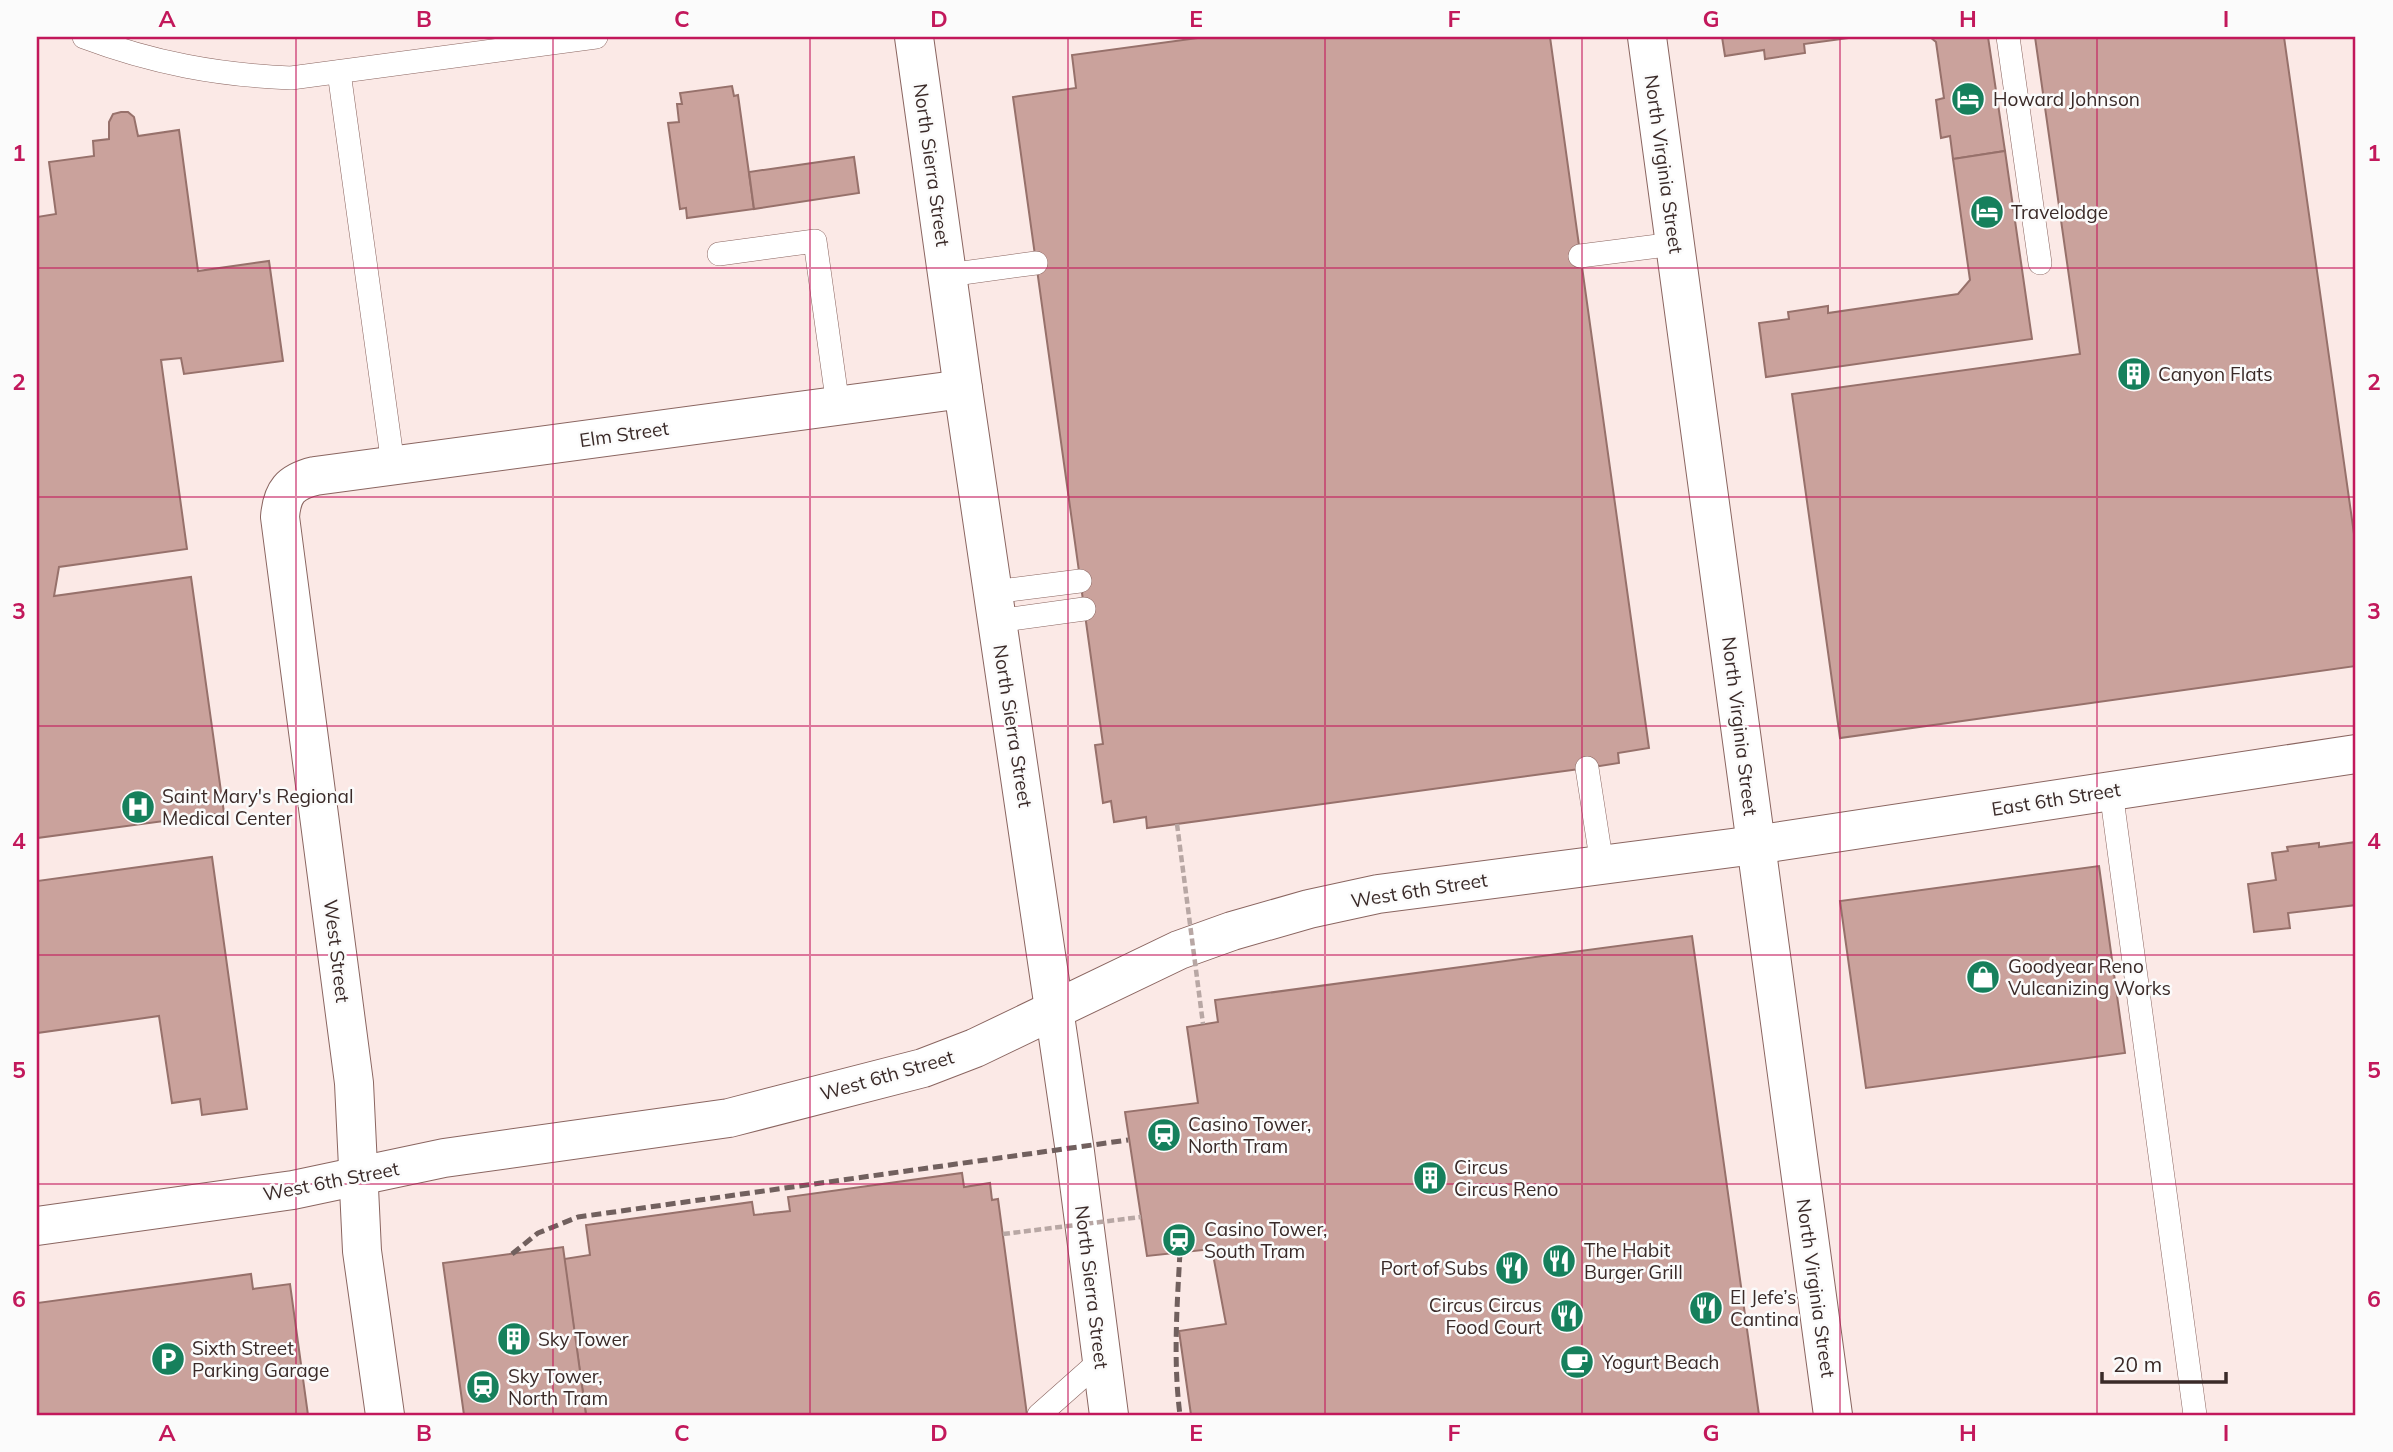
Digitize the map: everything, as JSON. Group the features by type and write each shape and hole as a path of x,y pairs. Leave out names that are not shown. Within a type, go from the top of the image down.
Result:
{"main road":[{"name":"North Sierra Street","path":"914,37 1036,880 1109,1415"},
{"name":"North Virginia Street","path":"1647,37 1833,1415"},
{"name":"Elm Street","path":"289,489 299,480 393,465 963,389"},
{"name":"West Street","path":"289,489 282,502 281,517 354,1083 362,1251 385,1415"},
{"name":"East 6th Street","path":"1755,845 2356,754"},
{"name":"West 6th Street","path":"37,1226 293,1190 444,1158 729,1118 923,1068 975,1048 1179,950 1232,931 1309,909 1437,885 1755,845"}],"lane":[{"path":"84,37 126,53 163,62 242,76 291,78 596,37"},
{"path":"2008,37 2039,263"},
{"path":"339,72 393,465"},
{"path":"719,254 815,241 838,406"},
{"path":"1580,256 1674,244"},
{"path":"948,275 1036,263"},
{"path":"995,607 1080,582"},
{"path":"995,607 1084,609"},
{"path":"1587,768 1602,865"},
{"path":"2111,791 2195,1415"},
{"path":"1039,1415 1101,1360"}],"path":[{"path":"1177,824 1203,1024"},
{"path":"1003,1234 1141,1217"}],"building":[{"path":"1205,37 1550,37 1649,748 1618,753 1619,763 1587,768 1147,828 1146,817 1114,822 1111,801 1103,803 1095,745 1103,744 1013,97 1076,88 1072,55"},
{"path":"1722,37 1856,37 1804,44 1805,53 1765,59 1764,50 1725,56"},
{"name":"Howard Johnson","path":"1930,37 1988,37 2005,151 1953,159 1950,136 1941,138 1936,100 1944,98 1936,42"},
{"name":"Canyon Flats","path":"2035,37 2284,37 2356,548 2356,666 1840,738 1792,394 2080,354"},
{"path":"732,86 734,96 738,95 754,209 687,218 686,208 680,209 668,123 679,122 677,104 682,104 680,93"},
{"name":"Saint Mary's Regional Medical Center","path":"128,112 134,117 138,136 179,130 198,271 269,261 283,361 184,374 181,358 161,360 187,549 59,567 54,596 191,577 224,813 37,838 37,217 56,214 49,162 94,156 93,141 109,139 109,122 113,114"},
{"name":"Travelodge","path":"2005,151 2032,339 1766,377 1759,323 1789,319 1788,312 1828,306 1828,313 1958,294 1970,280 1953,159"},
{"path":"854,157 859,193 754,209 749,172"},
{"path":"2356,842 2356,905 2288,913 2290,928 2254,932 2248,884 2276,880 2272,853 2288,851 2287,847 2319,843 2319,847"},
{"name":"Saint Mary's Regional Medical Center","path":"212,857 247,1109 202,1115 200,1099 172,1103 159,1016 37,1033 37,881"},
{"name":"Goodyear Reno Vulcanizing Works","path":"2099,866 2125,1053 1866,1088 1840,901"},
{"name":"Circus Circus Reno","path":"1692,936 1759,1415 1191,1415 1179,1331 1226,1324 1212,1249 1147,1256 1125,1112 1198,1103 1187,1027 1218,1022 1215,1000"},
{"path":"962,1173 964,1187 990,1183 992,1200 998,1199 1027,1415 586,1415 564,1259 590,1255 586,1225 752,1202 754,1215 790,1211 788,1197"},
{"name":"Sky Tower","path":"563,1247 586,1415 464,1415 443,1263"},
{"name":"Sixth Street Parking Garage","path":"251,1274 253,1289 290,1284 308,1415 37,1415 37,1303"}],"railway":[{"path":"512,1254 538,1233 578,1217 1128,1140"},
{"path":"1180,1252 1176,1354 1180,1415"}],"place":[{"name":"Howard Johnson","path":"1968,99"},
{"name":"Travelodge","path":"1987,212"},
{"name":"Canyon Flats","path":"2134,374"},
{"name":"Saint Mary's Regional Medical Center","path":"138,807"},
{"name":"Goodyear Reno Vulcanizing Works","path":"1983,977"},
{"name":"Casino Tower, North Tram","path":"1164,1135"},
{"name":"Circus Circus Reno","path":"1430,1178"},
{"name":"Casino Tower, South Tram","path":"1179,1240"},
{"name":"The Habit Burger Grill","path":"1559,1261"},
{"name":"Port of Subs","path":"1512,1268"},
{"name":"El Jefe’s Cantina","path":"1706,1308"},
{"name":"Circus Circus Food Court","path":"1567,1316"},
{"name":"Sky Tower","path":"514,1339"},
{"name":"Sixth Street Parking Garage","path":"168,1359"},
{"name":"Yogurt Beach","path":"1577,1362"},
{"name":"Sky Tower, North Tram","path":"483,1387"}]}
